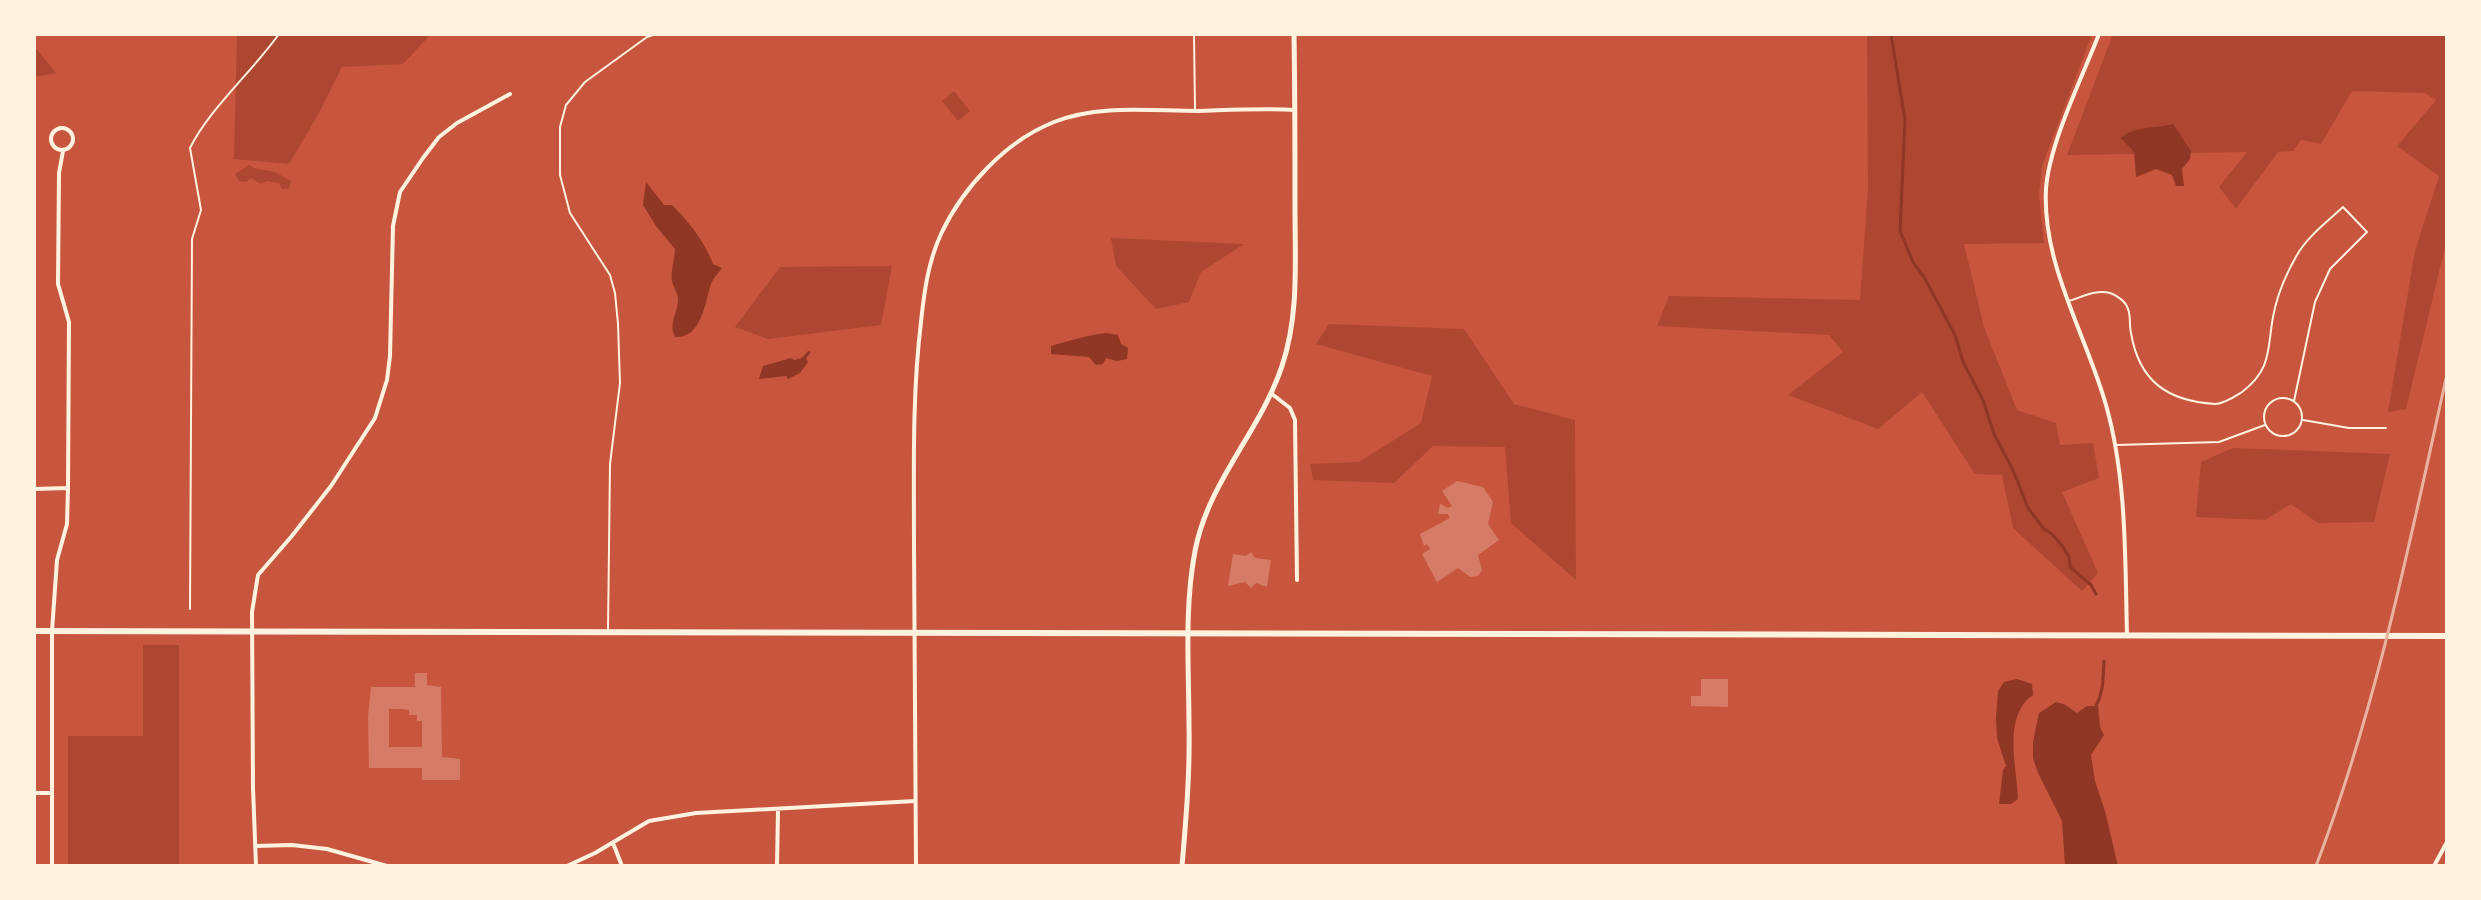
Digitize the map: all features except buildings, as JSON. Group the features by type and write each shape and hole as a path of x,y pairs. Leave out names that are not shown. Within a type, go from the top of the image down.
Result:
{"main road":[{"path":"34,631 2447,636"}],"street":[{"path":"1182,866 1188,791 1192,571 1202,525 1217,488 1272,394 1287,349 1294,302 1294,34"},
{"path":"2099,34 2049,165 2046,191 2050,244 2094,364 2115,445 2125,547 2127,635"},
{"path":"256,866 252,612 258,575 331,486 370,427 382,400 390,356 393,226 400,192 439,137 457,123 510,94"},
{"path":"916,866 913,446 918,349 930,267 941,234 975,181 996,159 1019,141 1055,121 1123,110 1295,110"},
{"path":"52,866 54,579 67,524 68,488 69,322 58,284 59,173 63,151 71,146 74,137 68,130 59,128 52,134 52,144 63,151"},
{"path":"1272,394 1290,408 1295,420 1297,580"},
{"path":"34,489 68,488"},
{"path":"34,793 52,793"},
{"path":"567,866 639,826 662,817 916,801"},
{"path":"777,866 778,810"},
{"path":"2434,866 2447,842"},
{"path":"613,843 624,866 640,866"},
{"path":"255,846 292,845 327,849 387,866"}],"lane":[{"path":"608,633 610,464 620,383 618,324 610,275 570,213 560,175 560,127 566,105 585,82 647,37 656,34"},
{"path":"1194,34 1195,111"},
{"path":"2069,301 2098,292 2112,293 2129,310 2131,333 2142,369 2155,385 2168,393 2198,402 2219,404 2248,387 2261,374 2267,360 2281,286 2298,251 2343,207 2367,232 2330,269 2315,302 2294,401"},
{"path":"2283,398 2294,401 2301,409 2302,420 2297,430 2288,436 2277,435 2265,425 2265,409 2273,400 2283,398"},
{"path":"2302,420 2349,428 2386,428"},
{"path":"2115,445 2219,442 2265,425"}],"path":[{"path":"190,609 192,239 201,210 190,148 200,130 279,34"}],"shaded area":[{"path":"237,34 431,34 403,64 342,67 289,164 234,159"},
{"path":"1867,34 2092,34 2042,166 2039,195 2044,243 1964,244 1984,327 2017,410 2056,423 2060,445 2093,443 2099,478 2062,492 2098,573 2082,591 2013,528 2002,475 1975,474 1922,392 1878,429 1788,395 1843,352 1829,335 1657,326 1669,296 1860,300 1868,188"},
{"path":"2113,34 2447,34 2447,239 2406,409 2388,412 2415,251 2439,176 2397,146 2436,100 2425,93 2352,91 2321,144 2301,140 2293,151 2278,152 2236,209 2219,187 2247,152 2067,155"},
{"path":"34,46 56,73 34,77"},
{"path":"954,91 970,111 958,121 942,101"},
{"path":"2173,124 2191,151 2190,159 2182,169 2184,186 2176,186 2172,175 2156,169 2136,177 2134,152 2121,138 2139,129"},
{"path":"249,165 291,181 289,189 282,189 279,183 267,181 261,184 251,178 246,182 239,181 235,174"},
{"path":"646,182 664,205 672,205 684,218 701,240 713,264 722,268 711,284 696,326 684,336 675,337 673,327 678,304 672,277 675,249 643,205"},
{"path":"1111,238 1244,244 1201,272 1189,302 1156,309 1116,266"},
{"path":"892,266 881,325 768,339 735,327 780,267"},
{"path":"1329,324 1464,329 1514,404 1575,420 1576,580 1511,523 1505,447 1433,446 1394,483 1313,480 1310,464 1359,462 1421,423 1432,376 1316,344"},
{"path":"1106,333 1118,335 1121,344 1128,348 1127,359 1117,361 1106,358 1103,364 1096,365 1089,357 1051,354 1051,346"},
{"path":"808,351 811,352 806,358 808,362 800,373 788,379 786,376 759,379 763,366 802,358"},
{"path":"2233,448 2390,454 2374,522 2318,523 2291,504 2265,520 2196,517 2201,462"},
{"path":"143,645 179,645 179,866 68,866 68,736 143,736"},
{"path":"2017,679 2032,684 2033,695 2023,704 2014,729 2018,799 2011,804 1999,804 2006,766 1997,738 1998,691 2004,682"},
{"path":"2056,702 2077,713 2087,706 2098,706 2104,735 2091,755 2118,866 2065,866 2062,821 2033,758 2039,713"}],"waterway":[{"path":"1891,34 1905,120 1900,231 1913,262 1955,335 1963,362 1983,400 1994,434 2028,508 2063,547 2070,567 2091,585 2096,594"},
{"path":"2096,706 2102,689 2104,661"}],"railway":[{"path":"2316,866 2338,806 2374,684 2447,374"}]}
